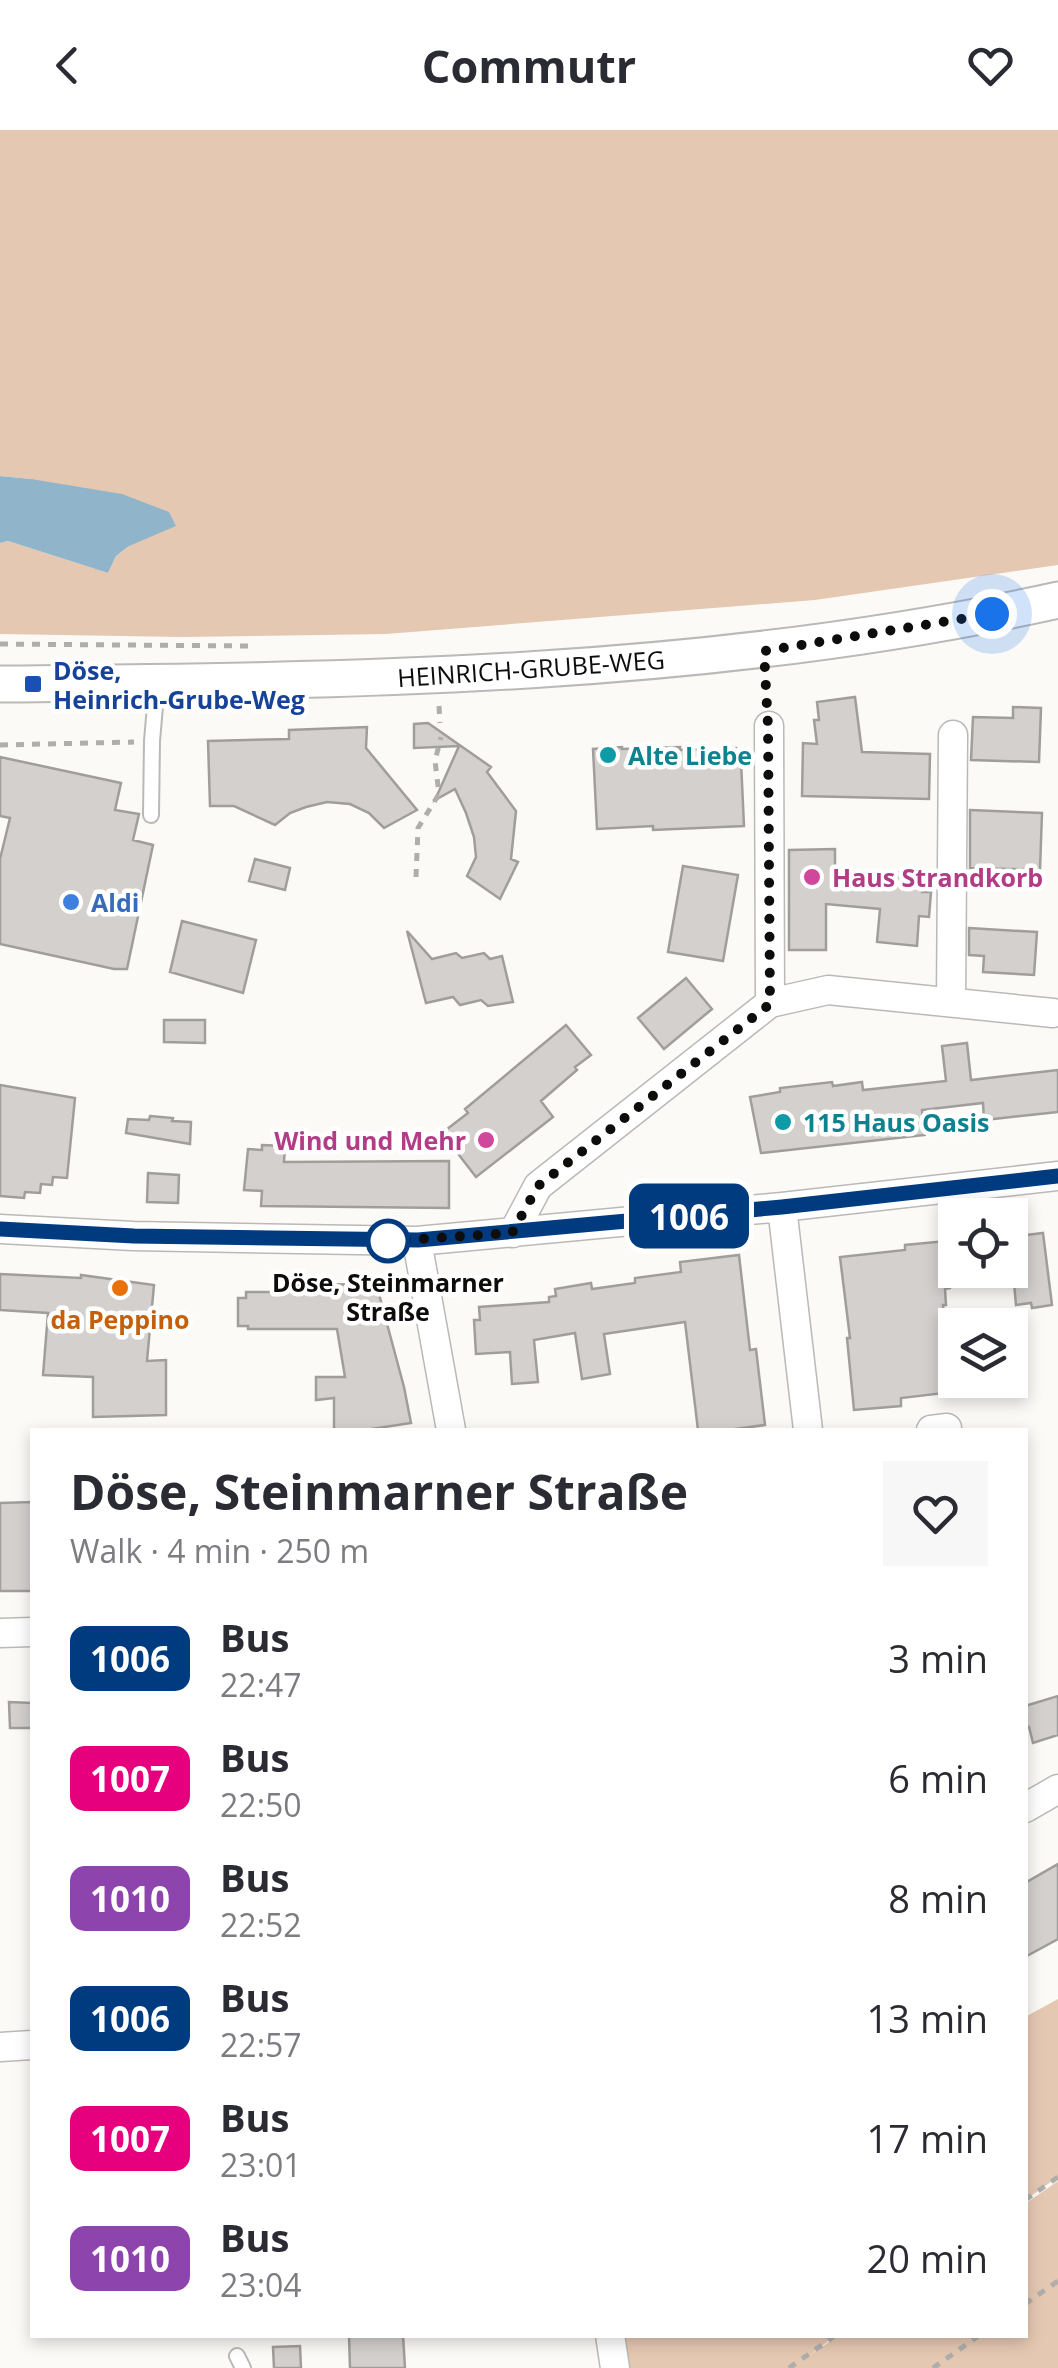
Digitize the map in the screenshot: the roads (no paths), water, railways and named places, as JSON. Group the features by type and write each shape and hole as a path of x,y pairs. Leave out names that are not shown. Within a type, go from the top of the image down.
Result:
{"street":[{"name":"HEINRICH-GRUBE-WEG","path":"0,684 437,675 595,666 764,651 1058,600"},
{"path":"768,726 770,1004"},
{"path":"950,1002 953,735"},
{"path":"512,1233 538,1186 770,1004 828,990 1053,1014"},
{"path":"0,1229 134,1236 418,1240 782,1207 1052,1176"},
{"path":"782,1207 808,1428"},
{"path":"418,1240 452,1428"},
{"path":"0,1633 30,1632"},
{"path":"1028,1806 1058,1789"},
{"path":"0,2047 30,2045"},
{"path":"610,2338 615,2368"}],"lane":[{"path":"150,816 157,683"}],"water":[{"path":"0,476 122,494 169,512 176,526 129,546 116,556 108,573 8,541 0,543"}],"place":[{"name":"Döse, Heinrich-Grube-Weg","path":"33,684"},
{"name":"Alte Liebe","path":"608,755"},
{"name":"Haus Strandkorb","path":"812,877"},
{"name":"Aldi","path":"71,902"},
{"name":"115 Haus Oasis","path":"783,1122"},
{"name":"Wind und Mehr","path":"486,1140"},
{"name":"Döse, Steinmarner Straße","path":"388,1241"},
{"name":"da Peppino","path":"120,1288"}]}
